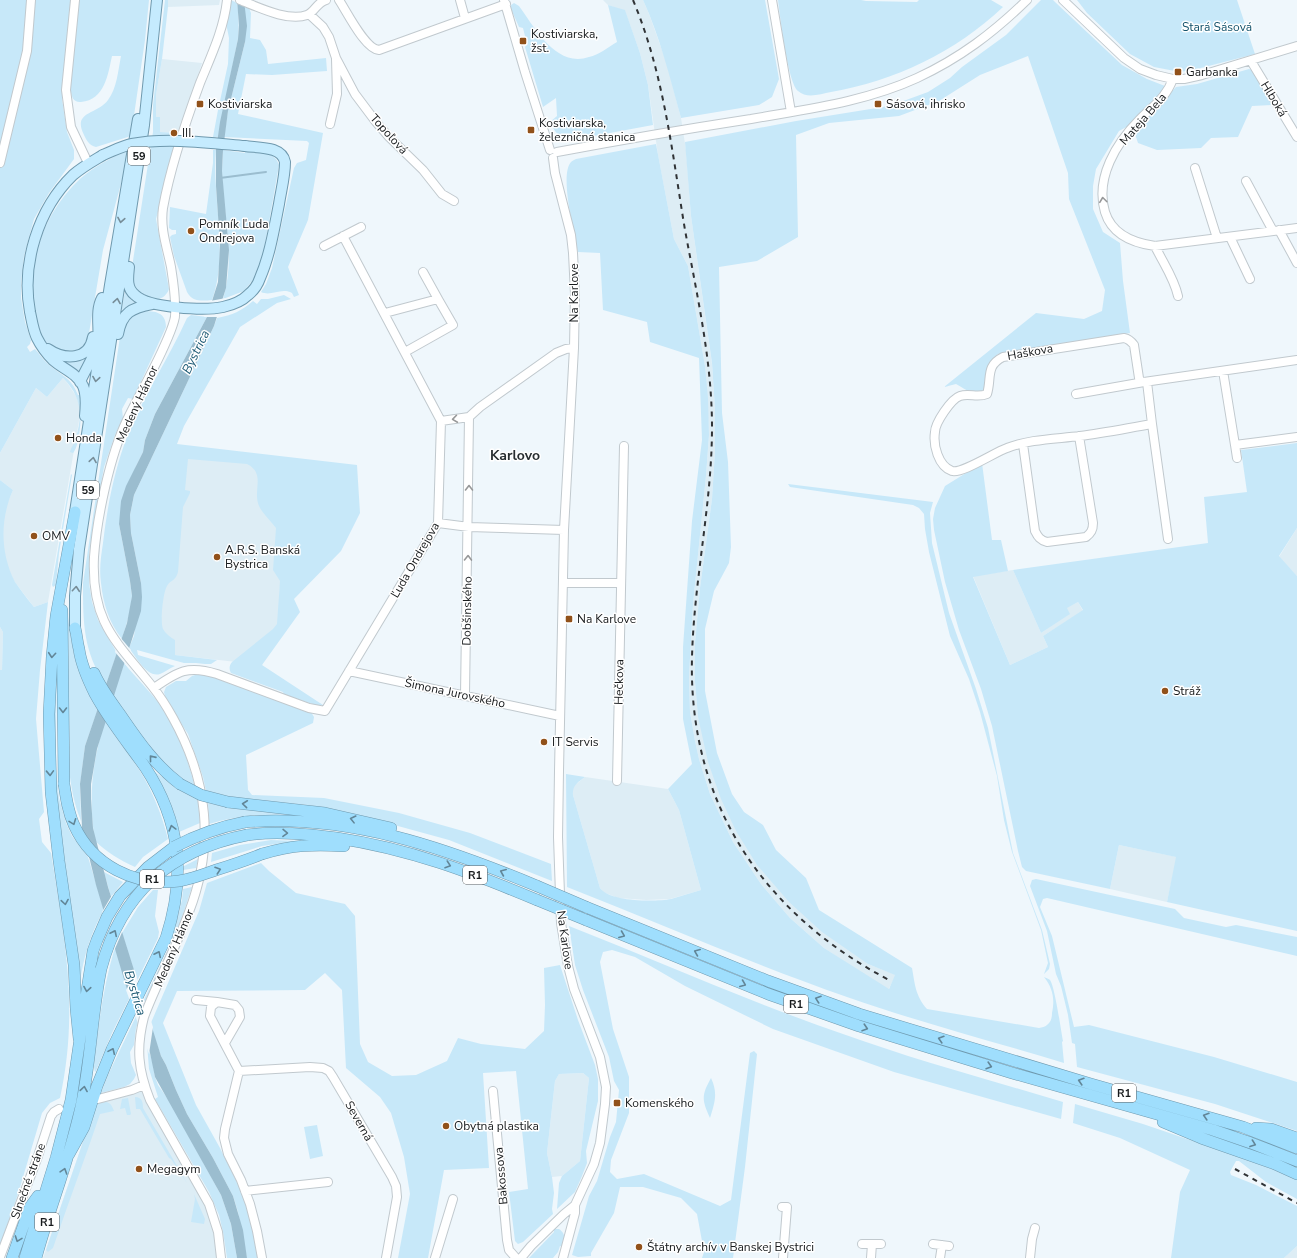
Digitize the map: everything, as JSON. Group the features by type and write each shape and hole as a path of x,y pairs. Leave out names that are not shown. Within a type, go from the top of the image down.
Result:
{"highway":[{"path":"75,512 56,616 49,714 51,792 74,965 79,1039"},
{"path":"62,580 64,784 66,802 74,825 86,845 96,856 109,866 125,875 152,882 179,881 196,877 262,854 281,849 310,845 348,846 382,852 410,853"},
{"path":"69,1154 84,1127 96,1086 132,1007 166,938 172,918 177,888 177,848 162,797 144,766 112,722 76,632"},
{"path":"98,690 116,710 154,761 180,784 201,795 228,802 301,809 350,818 442,843 468,858"},
{"name":"R1","path":"29,1256 64,1130 72,1093 93,951 102,928 120,896 148,867 174,847 200,834 229,825 245,822 282,821 344,827 389,835 438,848 468,858 768,981 859,1014 1091,1084 1243,1127 1297,1148"},
{"name":"R1","path":"29,1256 69,1154 82,1102 101,969 109,944 122,917 138,894 154,878 174,863 215,842 246,835 276,833 310,835 367,843 410,853 461,869 768,994 859,1026 1012,1073 1213,1130 1297,1161"},
{"path":"29,1256 38,1196 54,1145 65,1100 72,1056 76,1009"},
{"path":"1122,1105 1201,1138 1275,1164 1297,1174"},
{"path":"1243,1127 1271,1129 1297,1138"},
{"path":"12,1258 30,1207 38,1196"}],"main road":[{"name":"59","path":"76,632 75,596 79,548 144,125 157,0"},
{"name":"59","path":"75,512 135,132 149,70"},
{"path":"83,469 79,450 86,405 85,392 80,382 73,374 54,361 46,353 33,327 29,306 28,272 31,253 35,237 52,201 73,175 88,163 103,155 131,144 182,142 246,146 276,150 284,158 285,162 278,208 266,261 260,280 253,290 243,299 224,307 197,308 153,304 140,299 133,294 129,286 128,276 130,263 126,241"},
{"path":"42,346 58,355 67,357 76,356 86,352 90,347 98,319 101,301 110,285"},
{"path":"110,354 117,339 120,325 126,314 139,307 153,304"},
{"path":"80,382 95,353 98,335 98,319"}],"street":[{"path":"0,163 27,51 31,0"},
{"path":"75,0 66,90 74,134 88,163"},
{"name":"Medený Hámor","path":"221,1258 218,1232 209,1204 150,1100 144,1085 138,1053 140,1031 147,1009 190,912 198,885 204,856 205,839 201,788 190,750 168,710 154,688 116,643 100,615 96,598 94,561 98,525 108,477 118,444 126,423 170,333 175,319 175,295 171,265 164,239 162,221 164,206 174,163 185,126 220,32 227,0"},
{"path":"240,0 249,4 257,3 292,17 302,17 309,14 323,0"},
{"path":"339,0 358,31 375,49 384,48 462,20 460,0"},
{"path":"772,0 791,112"},
{"path":"553,153 791,112 869,96 916,78 956,58 1002,24 1027,0"},
{"path":"1062,0 1124,58 1140,69 1173,79 1184,79 1202,75 1297,46"},
{"name":"Na Karlove","path":"462,20 505,2 525,72 553,153 555,173 571,235 575,294 574,348 564,530 558,836 561,923 568,966 574,989 600,1057 606,1088 605,1113 600,1143 594,1164 575,1205 531,1246 521,1258"},
{"name":"Topoľová","path":"309,14 323,27 329,37 336,58 355,94 376,122 389,137 423,170 442,194 454,201"},
{"name":"Topoľová","path":"330,124 337,94 336,58"},
{"name":"Hlboká","path":"1251,61 1297,137"},
{"name":"Mateja Bela","path":"1173,79 1163,98 1139,120 1125,138 1117,149 1106,171 1102,196 1111,225 1120,234 1131,241 1155,246 1297,228"},
{"path":"1195,168 1217,238"},
{"path":"1246,181 1297,263"},
{"path":"324,246 360,227"},
{"name":"Ľuda Ondrejova","path":"154,688 168,677 180,671 202,670 217,674 309,708 325,711 438,523 441,421 406,352 343,236"},
{"path":"1230,236 1250,279"},
{"path":"1155,246 1172,277 1178,296"},
{"path":"406,352 453,325 423,272"},
{"path":"385,313 438,299"},
{"name":"Haškova","path":"1152,424 1009,447 995,452 963,470 951,471 943,465 934,447 937,423 953,400 959,396 982,396 987,394 992,364 1003,356 1124,338 1128,339 1134,345 1140,381 1145,382 1152,424 1168,539"},
{"path":"441,421 469,417 480,407 556,353 574,348"},
{"path":"1076,394 1145,382 1297,360"},
{"path":"1223,371 1237,458"},
{"name":"Dobšinského","path":"465,695 469,527 469,417"},
{"path":"1023,444 1035,531 1038,537 1047,542 1086,537 1093,529 1093,523 1079,436"},
{"path":"1235,444 1297,437"},
{"name":"Hečkova","path":"617,781 624,446"},
{"path":"438,523 469,527 564,530"},
{"path":"563,583 621,583"},
{"name":"Šimona Jurovského","path":"349,671 560,716"},
{"path":"196,1000 235,1005 239,1010 240,1017 225,1043"},
{"path":"217,1002 210,1008 210,1016 239,1071 224,1138 228,1154 245,1191 255,1220 262,1258"},
{"name":"Severná","path":"239,1071 310,1067 323,1068 329,1071 334,1077 396,1186 397,1197 386,1258"},
{"path":"98,1099 132,1090 144,1085"},
{"name":"Bakossova","path":"494,1091 507,1240 509,1250 516,1258"},
{"name":"Slnečné stráne","path":"0,1257 37,1159 49,1121 54,1112 59,1109"},
{"path":"245,1191 328,1182"},
{"path":"435,1258 453,1199"},
{"path":"563,1258 575,1214 575,1205"},
{"path":"782,1207 787,1207 783,1258"},
{"path":"558,1220 570,1230"},
{"path":"1030,1258 1035,1228"},
{"path":"862,1244 881,1244"},
{"path":"871,1258 872,1244"},
{"path":"940,1258 941,1245"}],"shaded area":[{"path":"168,0 220,0 219,5 168,7"},
{"path":"603,0 643,0 667,64 681,118 686,150 691,216 712,364 715,409 715,451 712,499 700,588 695,643 695,682 698,717 736,831 868,964 896,975 888,990 824,948 790,918 761,884 733,842 710,794 699,759 690,712 689,676 693,604 709,435 705,366 688,266 674,239 658,155 648,85 640,53 625,11 608,5"},
{"path":"162,59 202,63 179,133 160,132 160,117 156,117 156,95"},
{"path":"63,378 76,396 80,406 80,415 48,602 34,607 14,581 4,559 2,542 3,519 13,490 0,480 0,453 36,388 47,397"},
{"path":"177,445 265,457 283,525 278,626 262,665 175,655 145,608"},
{"path":"1297,528 1297,576 1279,557"},
{"path":"1013,570 1041,633 1069,614 1066,608 1078,602 1083,611 1043,636 1048,647 1010,665 973,576"},
{"path":"0,627 3,632 2,670 0,670"},
{"path":"585,777 668,789 679,810 701,890 670,899 646,900 618,898 603,892 600,888 572,791 575,785"},
{"path":"1119,845 1177,857 1167,902 1110,889"},
{"path":"583,1073 589,1078 580,1161 562,1176 552,1177 547,1153 555,1081 559,1074"},
{"path":"147,1088 213,1205 222,1258 43,1258 96,1104"},
{"path":"1297,1246 1297,1258 1284,1258"}],"green space":[{"path":"0,0 149,0 145,40 131,136 96,147 87,141 81,127 83,117 103,105 108,100 117,79 121,56 112,56 107,78 100,91 89,100 81,102 74,100 72,97 71,81 73,55 63,78 62,99 67,132 74,150 74,159 49,193 34,219 24,256 21,298 25,322 31,340 27,347 30,352 35,349 50,366 72,384 78,395 80,395 81,416 79,434 76,449 73,453 70,452 78,429 80,413 74,392 63,378 47,397 36,388 0,453"},
{"path":"165,0 168,0 168,7 156,95 156,117 160,117 160,132 179,133 156,219 169,289 162,298 152,300 141,296 137,292 132,280 132,267 153,132 153,105"},
{"path":"231,0 237,3 239,21 238,39 218,137 213,137 228,64 229,38 226,23"},
{"path":"643,0 765,0 779,79 772,97 759,105 681,118 660,43"},
{"path":"778,0 917,2 919,0 991,0 1003,7 985,23 945,51 901,72 855,87 818,95 805,95 798,91 791,76"},
{"path":"1041,0 1053,0 1122,65 1147,79 1165,86 1163,93 1132,124 1119,131 1096,169 1093,186 1093,209 1103,232 1120,243 1123,281 1130,333 998,354 989,366 985,389 973,393 956,384 944,387 1036,313 1084,319 1102,311 1105,290 1069,199 1068,173 1028,56 980,75 939,101 899,116 829,123 796,135 798,237 757,261 719,267 722,413 728,462 731,547 729,563 714,591 705,629 705,691 717,753 732,794 744,812 763,825 776,850 806,878 819,910 912,968 918,994 927,1009 1039,1028 1046,1026 1051,1018 1053,1003 1052,994 1044,977 1050,980 1054,991 1063,1041 1064,1063 928,1023 847,997 741,957 567,887 566,774 585,777 575,787 573,795 600,888 605,893 633,900 655,901 671,899 701,890 679,810 668,789 692,764 683,719 683,647 692,521 702,440 699,358 650,342 647,322 603,310 600,253 578,252 567,192 568,169 571,162 576,159 656,144 674,239 688,266 705,366 709,435 693,604 689,676 690,712 699,759 710,794 733,842 761,884 790,918 824,948 889,989 895,975 868,964 822,932 789,902 757,865 736,831 721,799 708,762 698,717 695,682 695,643 700,588 712,499 715,451 715,409 712,363 691,216 685,142 796,121 883,107 928,92 950,78 962,67 1006,35"},
{"name":"Stará Sásová","path":"1077,0 1237,0 1255,54 1180,72 1154,67 1130,54 1087,13"},
{"path":"514,3 519,6 539,35 548,44 566,57 577,59 596,55 617,42 608,5 625,10 640,53 648,85 653,125 572,140 558,135 550,122 557,116 556,98 543,107 525,47 527,44 523,28 519,27 511,9 511,5"},
{"path":"245,6 249,8 251,13 250,38 260,40 266,50 268,64 326,58 327,71 272,75 246,74 238,114 323,133 308,220 288,267 299,295 294,297 292,293 287,291 270,293 261,292 266,284 272,268 294,168 297,163 306,160 309,143 307,141 224,137 228,111 245,42"},
{"path":"1249,69 1252,70 1272,105 1252,106 1238,137 1211,138 1201,148 1157,150 1138,143 1135,134 1137,127 1176,87 1197,84"},
{"path":"128,150 125,169 103,250 88,339 81,348 75,351 52,348 46,342 39,329 33,297 35,259 40,241 47,224 67,192 81,178 103,162"},
{"path":"213,150 216,150 215,177 220,258 216,286 212,300 201,301 192,298 187,292 174,256 170,237 176,234 176,230 169,228 170,207 206,214 213,163"},
{"path":"223,150 270,154 277,160 279,165 263,257 256,276 244,291 223,299 227,283 229,251 222,172"},
{"path":"125,291 136,304 121,313"},
{"path":"284,295 291,299 277,303 240,327 184,426 177,444 357,465 360,513 341,551 294,599 300,612 262,665 323,705 319,706 284,695 283,692 231,673 230,670 232,662 273,629 277,624 280,581 273,570 276,528 260,508 257,496 258,478 253,468 247,464 188,459 185,490 190,491 190,493 183,507 178,572 176,577 167,586 163,601 162,626 165,632 175,640 175,655 217,660 211,664 184,663 137,650 138,655 175,666 160,674 155,674 146,670 142,666 129,648 134,636 141,583 131,533 130,515 134,495 217,318 236,312 253,301 257,304 261,299"},
{"path":"143,311 152,311 162,315 166,322 166,327 133,399 128,398 122,409 123,418 115,435 104,467 89,553 89,583 92,602 98,620 117,653 106,685 98,673 93,661 86,636 83,611 83,583 121,330 130,316"},
{"path":"191,315 207,317 155,414 145,440 143,452 136,466 119,524 132,596 130,612 122,639 117,633 107,612 100,578 107,516 112,490 122,450 133,422 187,318"},
{"path":"93,348 79,376 60,360 70,361"},
{"path":"1297,443 1297,528 1279,556 1297,576 1297,931 1167,902 1176,857 1119,845 1110,889 1026,871 1022,867 1018,851 992,726 981,689 959,630 945,582 934,530 933,519 935,508 945,486 982,463 992,540 1001,540 1008,571 973,577 1010,665 1048,647 1043,636 1083,610 1078,602 1067,608 1070,614 1041,633 1013,570 1208,543 1204,497 1247,492 1241,450"},
{"path":"71,474 59,553 56,585 53,587 52,585"},
{"path":"0,480 13,490 4,524 4,548 10,571 15,582 34,607 48,602 36,719 44,812 39,819 42,842 51,853 61,915 68,975 69,1035 66,1066 60,1098 50,1103 42,1113 18,1194 0,1246 0,670 2,670 3,632 0,627"},
{"path":"788,484 933,502 930,513 932,543 949,613 988,728 1013,853 1042,930 1050,964 1049,969 1044,974 1048,963 1041,930 1012,852 1004,820 997,776 980,712 969,679 950,636 929,552 924,514 919,508 913,505 790,487"},
{"path":"67,608 76,660 85,685 98,709 85,746 80,785 81,821 73,795 69,769"},
{"path":"57,650 56,770 59,798 66,823 72,836 88,857 104,910 95,927 89,944 80,981 54,770 54,706"},
{"path":"124,663 164,710 182,747 195,787 182,780 157,758 113,696"},
{"path":"198,674 214,677 311,712 314,717 313,723 246,755 248,790 252,795 324,798 399,813 470,833 551,864 552,881 449,840 376,820 308,805 237,798 206,791 203,777 188,734 166,700 164,692 166,687 176,681 186,681 192,676"},
{"path":"105,721 145,779 157,804 168,839 143,857 135,867 114,856 95,841 92,811 92,781 97,751"},
{"path":"144,757 155,772 198,799 200,823 179,832 174,812"},
{"path":"208,803 227,807 296,815 252,816 209,824"},
{"path":"271,840 297,841 262,846 211,862 212,853 240,845"},
{"path":"198,859 196,868 183,870 182,867"},
{"path":"261,863 296,893 345,904 355,916 360,1044 368,1062 392,1076 416,1075 447,1061 458,1038 481,1044 525,1049 544,1031 544,968 560,965 595,1065 598,1079 598,1101 586,1151 587,1163 575,1192 557,1209 559,1183 562,1176 580,1161 589,1078 583,1073 559,1074 555,1081 547,1153 554,1193 552,1209 553,1214 523,1242 518,1244 515,1241 509,1192 528,1189 516,1071 483,1073 489,1168 444,1170 428,1258 398,1258 410,1194 404,1157 391,1113 380,1097 346,1068 342,990 325,973 305,990 177,991 163,1023 196,1105 220,1148 249,1207 259,1258 247,1258 238,1212 233,1196 187,1114 161,1056 150,1025 199,911 207,883"},
{"path":"104,872 123,882 111,897"},
{"path":"1036,879 1175,909 1184,918 1226,927 1236,925 1297,937 1297,956 1047,898 1043,899 1040,907 1052,936 1074,1027 1089,1025 1214,1057 1297,1082 1297,1131 1215,1104 1077,1067 1075,1044 1072,1043 1068,1015 1061,986 1056,974 1047,931 1030,886 1032,880"},
{"path":"192,887 179,926 156,977 136,1028 134,1045 130,1052 131,1063 136,1075 130,1084 101,1093 108,1075 171,943 182,900 183,889"},
{"path":"153,890 158,890 155,916 159,932 158,938 137,981 122,933 138,907"},
{"path":"569,926 808,1022 953,1070 1063,1102 1061,1119 894,1072 773,1029 685,986 635,957 612,950 603,952 600,962 613,1029 629,1077 629,1113 611,1160 610,1172 617,1179 644,1174 720,1206 731,1200 750,1053 754,1051 757,1054 745,1167 733,1258 702,1258 704,1252 697,1214 681,1198 643,1187 620,1187 614,1213 591,1253 591,1256 578,1257 572,1255 589,1196 597,1181 616,1122 619,1090 614,1081 609,1057 575,965"},
{"path":"115,947 130,997 95,1072 94,1059 100,1015 106,981"},
{"path":"147,1044 158,1085 170,1102 221,1195 231,1224 237,1258 227,1258 219,1215 209,1192 155,1099 158,1097 149,1069"},
{"path":"711,1078 715,1098 710,1118 705,1107 704,1094"},
{"path":"135,1097 142,1100 143,1108 187,1183 169,1158 140,1109 136,1109"},
{"path":"128,1098 130,1115 127,1115 125,1108 120,1109 122,1099"},
{"path":"106,1102 111,1105 114,1111 100,1114 53,1248 48,1252 46,1250 96,1104"},
{"path":"1075,1104 1143,1124 1246,1159 1297,1180 1297,1199 1266,1182 1239,1161 1236,1161 1230,1172 1231,1175 1256,1185 1297,1206 1297,1246 1284,1258 1171,1258 1180,1192 1190,1170 1120,1138 1073,1123"},
{"path":"317,1125 323,1156 310,1159 304,1127"},
{"path":"194,1194 205,1219 204,1224 191,1222 195,1199"},
{"path":"554,1229 559,1229 564,1235 563,1247 560,1246 558,1252 553,1258 529,1258 554,1232"}],"water":[{"name":"Bystrica","path":"237,0 244,0 247,26 245,42 228,111 223,150 222,171 229,250 226,288 214,326 134,495 130,515 131,533 141,583 141,611 97,749 91,784 91,799 93,828 108,887 161,1056 187,1114 233,1196 243,1230 247,1258 237,1258 231,1224 221,1195 155,1077 150,1053 126,986 96,885 82,828 80,784 85,746 127,623 132,596 119,524 121,501 126,486 143,452 145,440 155,414 207,317 218,282 220,245 216,186 216,150 220,122 238,39 239,25"}],"pier":[{"path":"226,298 219,317 204,317 210,301"},
{"path":"120,637 131,650 126,665 115,652"},
{"path":"112,895 123,930 114,951 102,912"},
{"path":"136,975 153,1027 149,1054 126,990"}],"waterway":[{"path":"220,178 266,172"}],"railway":[{"path":"633,0 644,28 660,85 707,353 712,427 711,456 693,628 692,657 694,710 704,760 720,807 742,849 771,888 806,923 846,954 891,981"},
{"path":"1235,1169 1297,1203"}],"place":[{"name":"Kostiviarska, žst.","path":"523,41"},
{"name":"Garbanka","path":"1178,72"},
{"name":"Kostiviarska","path":"200,104"},
{"name":"Sásová, ihrisko","path":"878,104"},
{"name":"Kostiviarska, železničná stanica","path":"531,130"},
{"name":"III.","path":"174,133"},
{"name":"Pomník Ľuda Ondrejova","path":"191,231"},
{"name":"Honda","path":"58,438"},
{"name":"OMV","path":"34,536"},
{"name":"A.R.S. Banská Bystrica","path":"217,557"},
{"name":"Na Karlove","path":"569,619"},
{"name":"Stráž","path":"1165,691"},
{"name":"IT Servis","path":"544,742"},
{"name":"Komenského","path":"617,1103"},
{"name":"Obytná plastika","path":"446,1126"},
{"name":"Megagym","path":"139,1169"},
{"name":"Štátny archív v Banskej Bystrici","path":"639,1247"}],"district":[{"name":"Karlovo","path":"515,455"}]}
